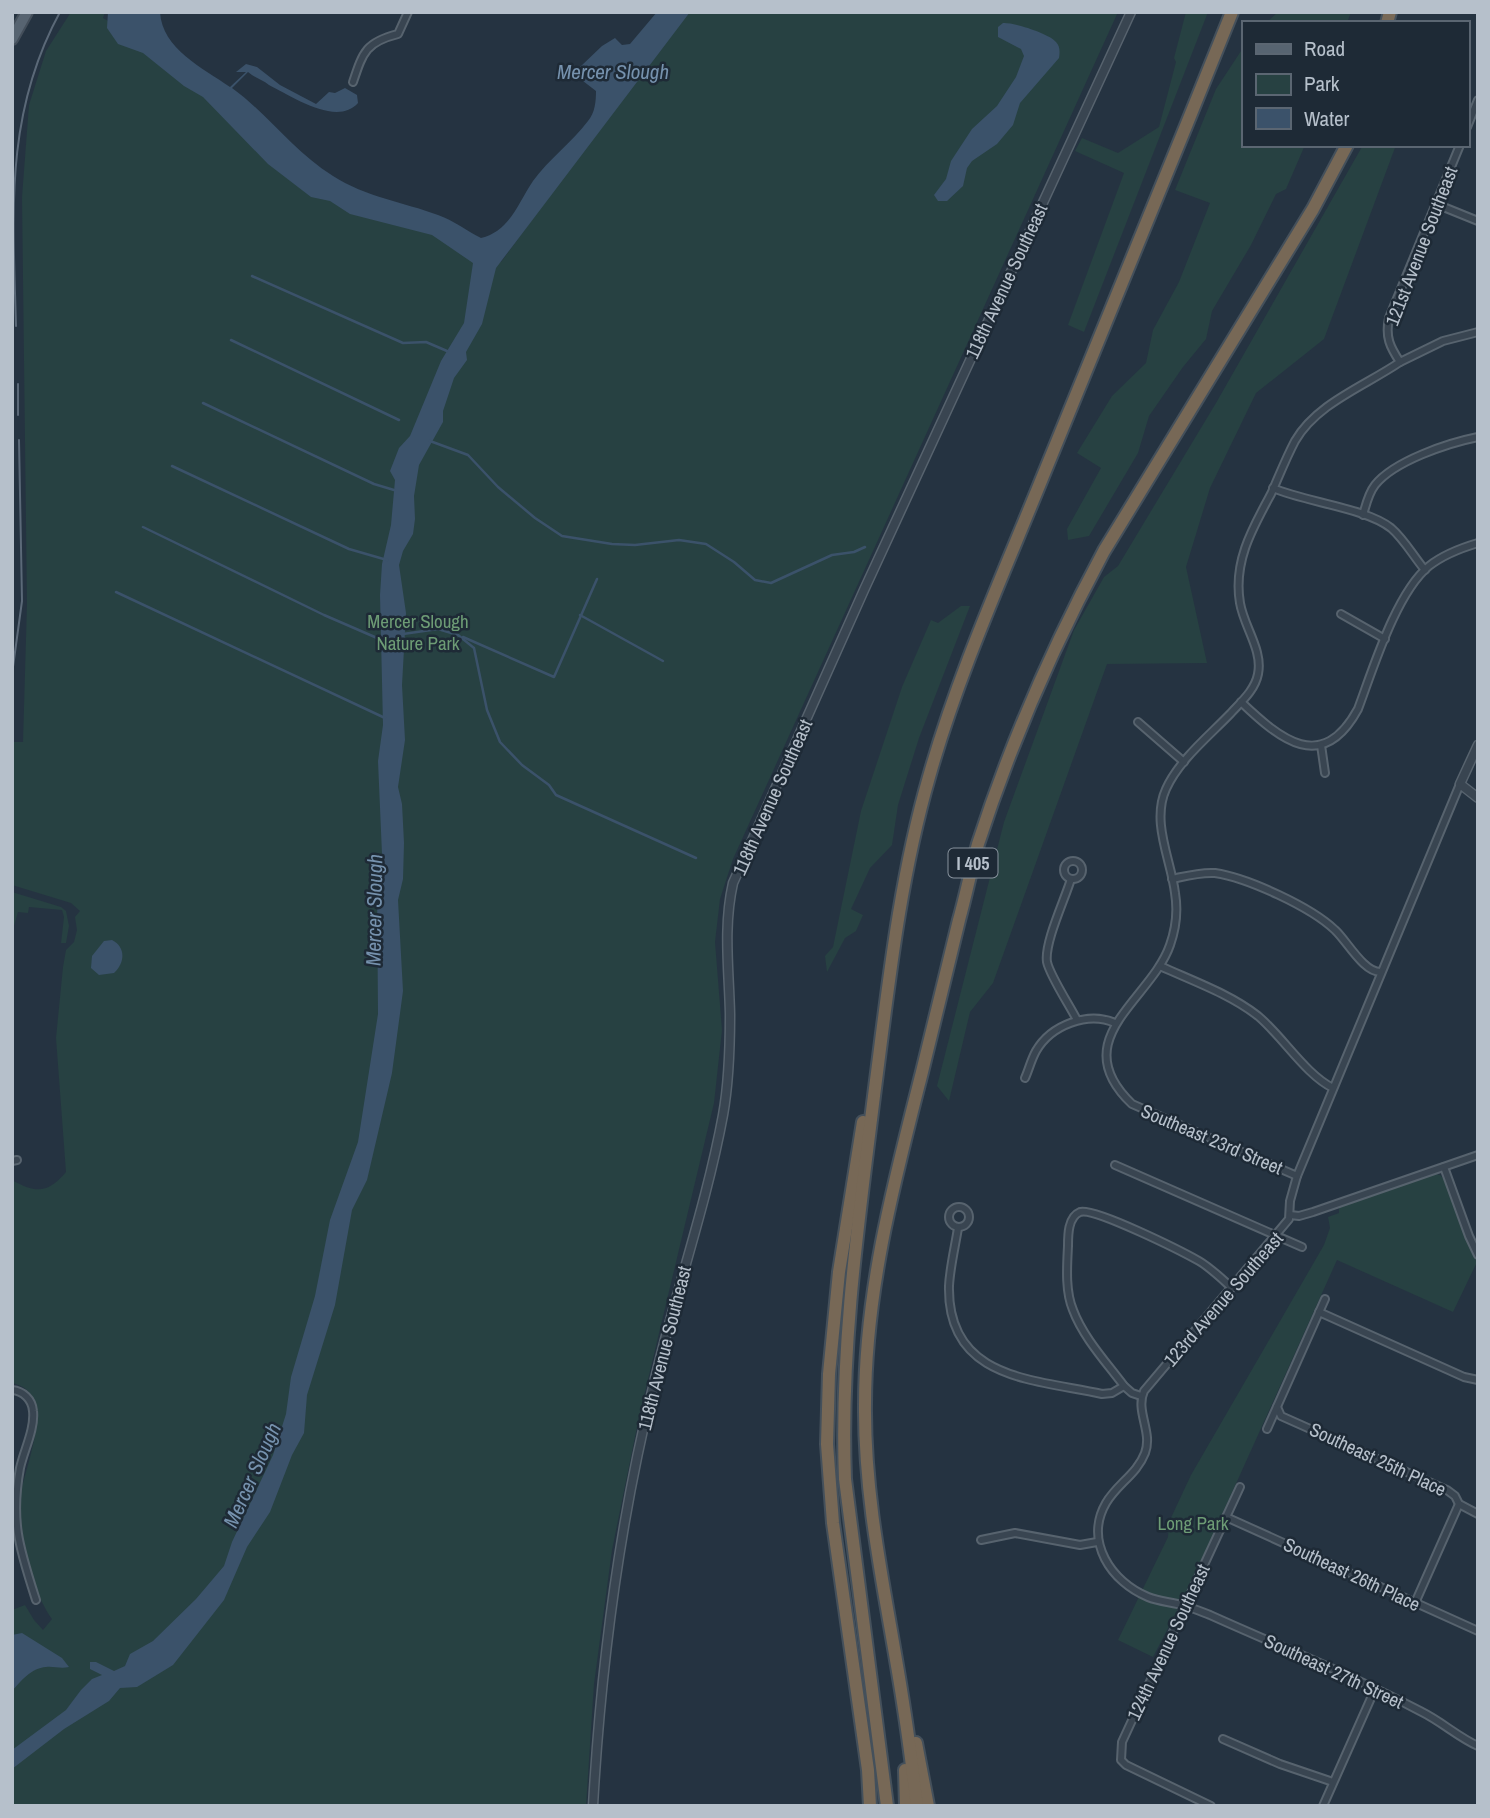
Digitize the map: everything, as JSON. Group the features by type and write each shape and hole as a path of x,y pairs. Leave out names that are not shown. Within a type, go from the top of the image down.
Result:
{"highway":[{"path":"870,1806 868,1770 833,1523 827,1444 829,1374 844,1230 917,821 953,701 1230,12"},
{"name":"I 405","path":"917,1806 904,1706 885,1604 870,1488 865,1406 869,1330 877,1261 894,1185 977,848 1019,728 1081,595 1111,539 1314,209 1346,147"},
{"path":"886,1005 849,1314 843,1434 845,1479 887,1806"},
{"path":"895,1662 919,1756 928,1806"},
{"path":"904,1706 906,1806"}],"main road":[{"path":"12,39 27,12"}],"street":[{"path":"353,82 360,59 367,48 374,41 398,34 408,12"},
{"name":"118th Avenue Southeast","path":"593,1806 603,1666 617,1560 653,1385 713,1159 725,1100 730,1038 726,925 733,883 864,590 1131,12"},
{"path":"1474,120 1478,100"},
{"name":"121st Avenue Southeast","path":"1400,362 1388,344 1387,327 1459,147"},
{"path":"1436,204 1478,222"},
{"path":"1025,1078 1040,1045 1065,1026 1077,1020 1098,1017 1115,1023 1160,966 1171,943 1177,919 1163,838 1161,807 1164,792 1184,762 1241,702 1256,681 1259,668 1257,651 1241,610 1239,569 1247,541 1296,440 1307,424 1339,399 1400,362 1443,341 1478,332"},
{"path":"1363,515 1375,485 1395,469 1451,444 1478,438"},
{"path":"1273,488 1363,515 1393,530 1425,570"},
{"path":"1241,702 1279,737 1310,746 1337,736 1352,720 1407,592 1425,570 1450,553 1478,543"},
{"path":"1341,614 1385,639"},
{"path":"1138,722 1184,762"},
{"path":"1321,744 1325,773"},
{"name":"123rd Avenue Southeast","path":"1141,1396 1287,1224 1297,1176 1478,745"},
{"path":"1461,784 1478,798"},
{"path":"1172,878 1214,873 1280,896 1327,923 1369,969 1381,972"},
{"path":"1071,878 1047,958 1050,970 1077,1020"},
{"path":"1160,966 1247,1008 1280,1036 1315,1077 1333,1088"},
{"name":"Southeast 23rd Street","path":"1115,1023 1109,1041 1108,1062 1120,1090 1132,1104 1297,1176"},
{"path":"1290,1215 1313,1212 1478,1155"},
{"path":"1115,1165 1302,1247"},
{"path":"1444,1167 1468,1236 1478,1255"},
{"path":"1185,1606 1154,1600 1135,1590 1107,1563 1097,1542 1098,1524 1105,1505 1136,1470 1147,1447 1141,1396 1124,1386 1081,1326 1072,1308 1068,1289 1069,1231 1073,1219 1079,1213 1092,1212 1103,1216 1186,1254 1202,1263 1232,1288"},
{"path":"958,1228 951,1270 950,1302 965,1346 993,1368 1021,1378 1102,1394 1112,1393 1124,1386"},
{"path":"1267,1429 1325,1299"},
{"path":"1319,1312 1478,1380"},
{"path":"12,1390 28,1398 34,1413 16,1487 14,1515 22,1555 36,1600"},
{"name":"Southeast 25th Place","path":"1277,1406 1281,1416 1447,1490 1455,1496 1459,1504 1478,1514"},
{"name":"124th Avenue Southeast","path":"1211,1806 1121,1760 1122,1742 1240,1487"},
{"path":"1415,1602 1459,1504"},
{"name":"Southeast 26th Place","path":"1226,1517 1478,1631"},
{"path":"981,1539 1015,1533 1080,1545 1097,1542"},
{"name":"Southeast 27th Street","path":"1185,1606 1375,1689 1425,1714 1463,1740 1478,1746"},
{"path":"1323,1806 1375,1689"},
{"path":"1223,1739 1280,1764 1333,1782"}],"green space":[{"name":"Mercer Slough Nature Park","path":"71,12 105,12 103,18 157,48 340,196 501,262 683,12 1118,12 733,859 720,899 715,942 722,1030 714,1103 639,1417 612,1550 594,1684 586,1806 12,1806 12,1610 25,1605 43,1630 52,1619 32,1578 21,1529 20,1500 37,1417 34,1401 26,1390 12,1383 12,1180 28,1188 42,1189 53,1184 66,1172 56,1038 66,950 74,942 77,930 75,917 80,911 71,903 12,885 12,749 14,742 23,742 27,604 22,197 29,105 46,51"},
{"path":"1186,12 1208,12 1084,332 1068,325 1124,173 1075,151 1082,138 1118,153 1159,127"},
{"path":"1278,12 1351,12 1348,21 1268,21"},
{"path":"1242,50 1242,147 1304,147 1286,189 1276,194 1251,245 1212,311 1206,339 1149,416 1138,453 1089,536 1068,540 1067,529 1101,468 1077,453 1112,396 1146,363 1153,330 1179,282 1210,203 1175,190 1216,89"},
{"path":"1362,147 1395,147 1324,339 1256,393 1210,488 1186,567 1207,663 1107,664 993,983 970,1012 949,1101 937,1086 1004,822 1074,630 1104,577 1118,566 1216,403"},
{"path":"961,606 970,606 919,738 898,805 892,845 870,868 851,909 863,915 856,931 845,938 827,972 825,956 833,947 861,811 902,687 931,620 938,623"},
{"path":"12,892 61,907 66,911 69,926 66,943 61,943 64,917 62,910 29,907 28,913 18,912 12,933"},
{"name":"Long Park","path":"1434,1174 1440,1175 1446,1181 1477,1262 1453,1312 1337,1260 1188,1590 1153,1657 1118,1640 1168,1537 1169,1522 1191,1475 1324,1245 1330,1228 1328,1217 1339,1213 1342,1205"}],"water":[{"name":"Mercer Slough","path":"108,12 160,12 162,25 176,47 230,87 246,72 236,72 246,64 257,67 280,85 316,104 329,92 335,93 345,88 357,95 358,103 349,110 338,112 326,111 301,102 248,72 232,88 306,156 333,176 371,194 444,217 481,238 506,223 539,173 590,118 595,107 596,91 583,81 580,67 602,46 615,38 622,45 630,44 657,12 690,12 496,268 482,324 466,352 467,360 454,378 443,411 443,422 419,465 414,496 413,534 403,551 399,565 406,613 402,685 405,740 398,787 402,804 404,843 403,879 398,900 403,991 392,1073 367,1180 352,1210 335,1305 307,1395 304,1433 292,1455 270,1512 247,1547 224,1600 173,1665 137,1687 120,1688 109,1701 64,1729 12,1769 12,1750 66,1710 92,1679 102,1675 90,1669 90,1662 96,1662 114,1671 125,1666 130,1654 153,1641 196,1599 224,1566 232,1542 273,1455 286,1414 291,1377 315,1296 330,1220 358,1142 378,1014 377,882 382,854 378,761 383,725 380,595 395,480 390,471 399,448 410,436 441,361 464,323 473,263 432,235 350,214 330,201 311,197 268,164 203,97 184,86 143,53 118,44 107,28"},
{"path":"1003,23 1031,29 1052,39 1059,47 1059,58 1020,103 1013,125 997,144 972,161 967,168 963,186 947,201 938,201 934,195 946,179 951,161 972,129 997,106 1016,77 1024,56 1021,49 998,37 998,27"},
{"path":"112,940 122,951 122,960 114,973 99,975 91,968 92,956 104,941"},
{"path":"22,1633 62,1658 69,1667 36,1670 12,1691 12,1635"}],"waterway":[{"path":"252,276 403,343 426,342 447,351"},
{"path":"231,340 399,420"},
{"path":"203,403 374,484 394,490"},
{"path":"430,441 468,455 498,487 535,518 562,536 612,544 635,545 679,540 706,544 755,580 771,583 832,555 854,552 865,547"},
{"path":"172,466 349,549 387,560"},
{"path":"143,527 324,615 384,641"},
{"path":"463,637 554,677 597,579"},
{"path":"116,592 385,718"},
{"path":"580,615 663,661"},
{"path":"403,634 438,629 458,635 474,648 487,710 500,742 522,765 549,785 556,795 696,858"}],"tram line":[{"path":"16,326 14,205 21,127 29,89 42,50 60,12"},
{"path":"18,384 18,415"},
{"path":"12,674 22,601 19,440"}]}
